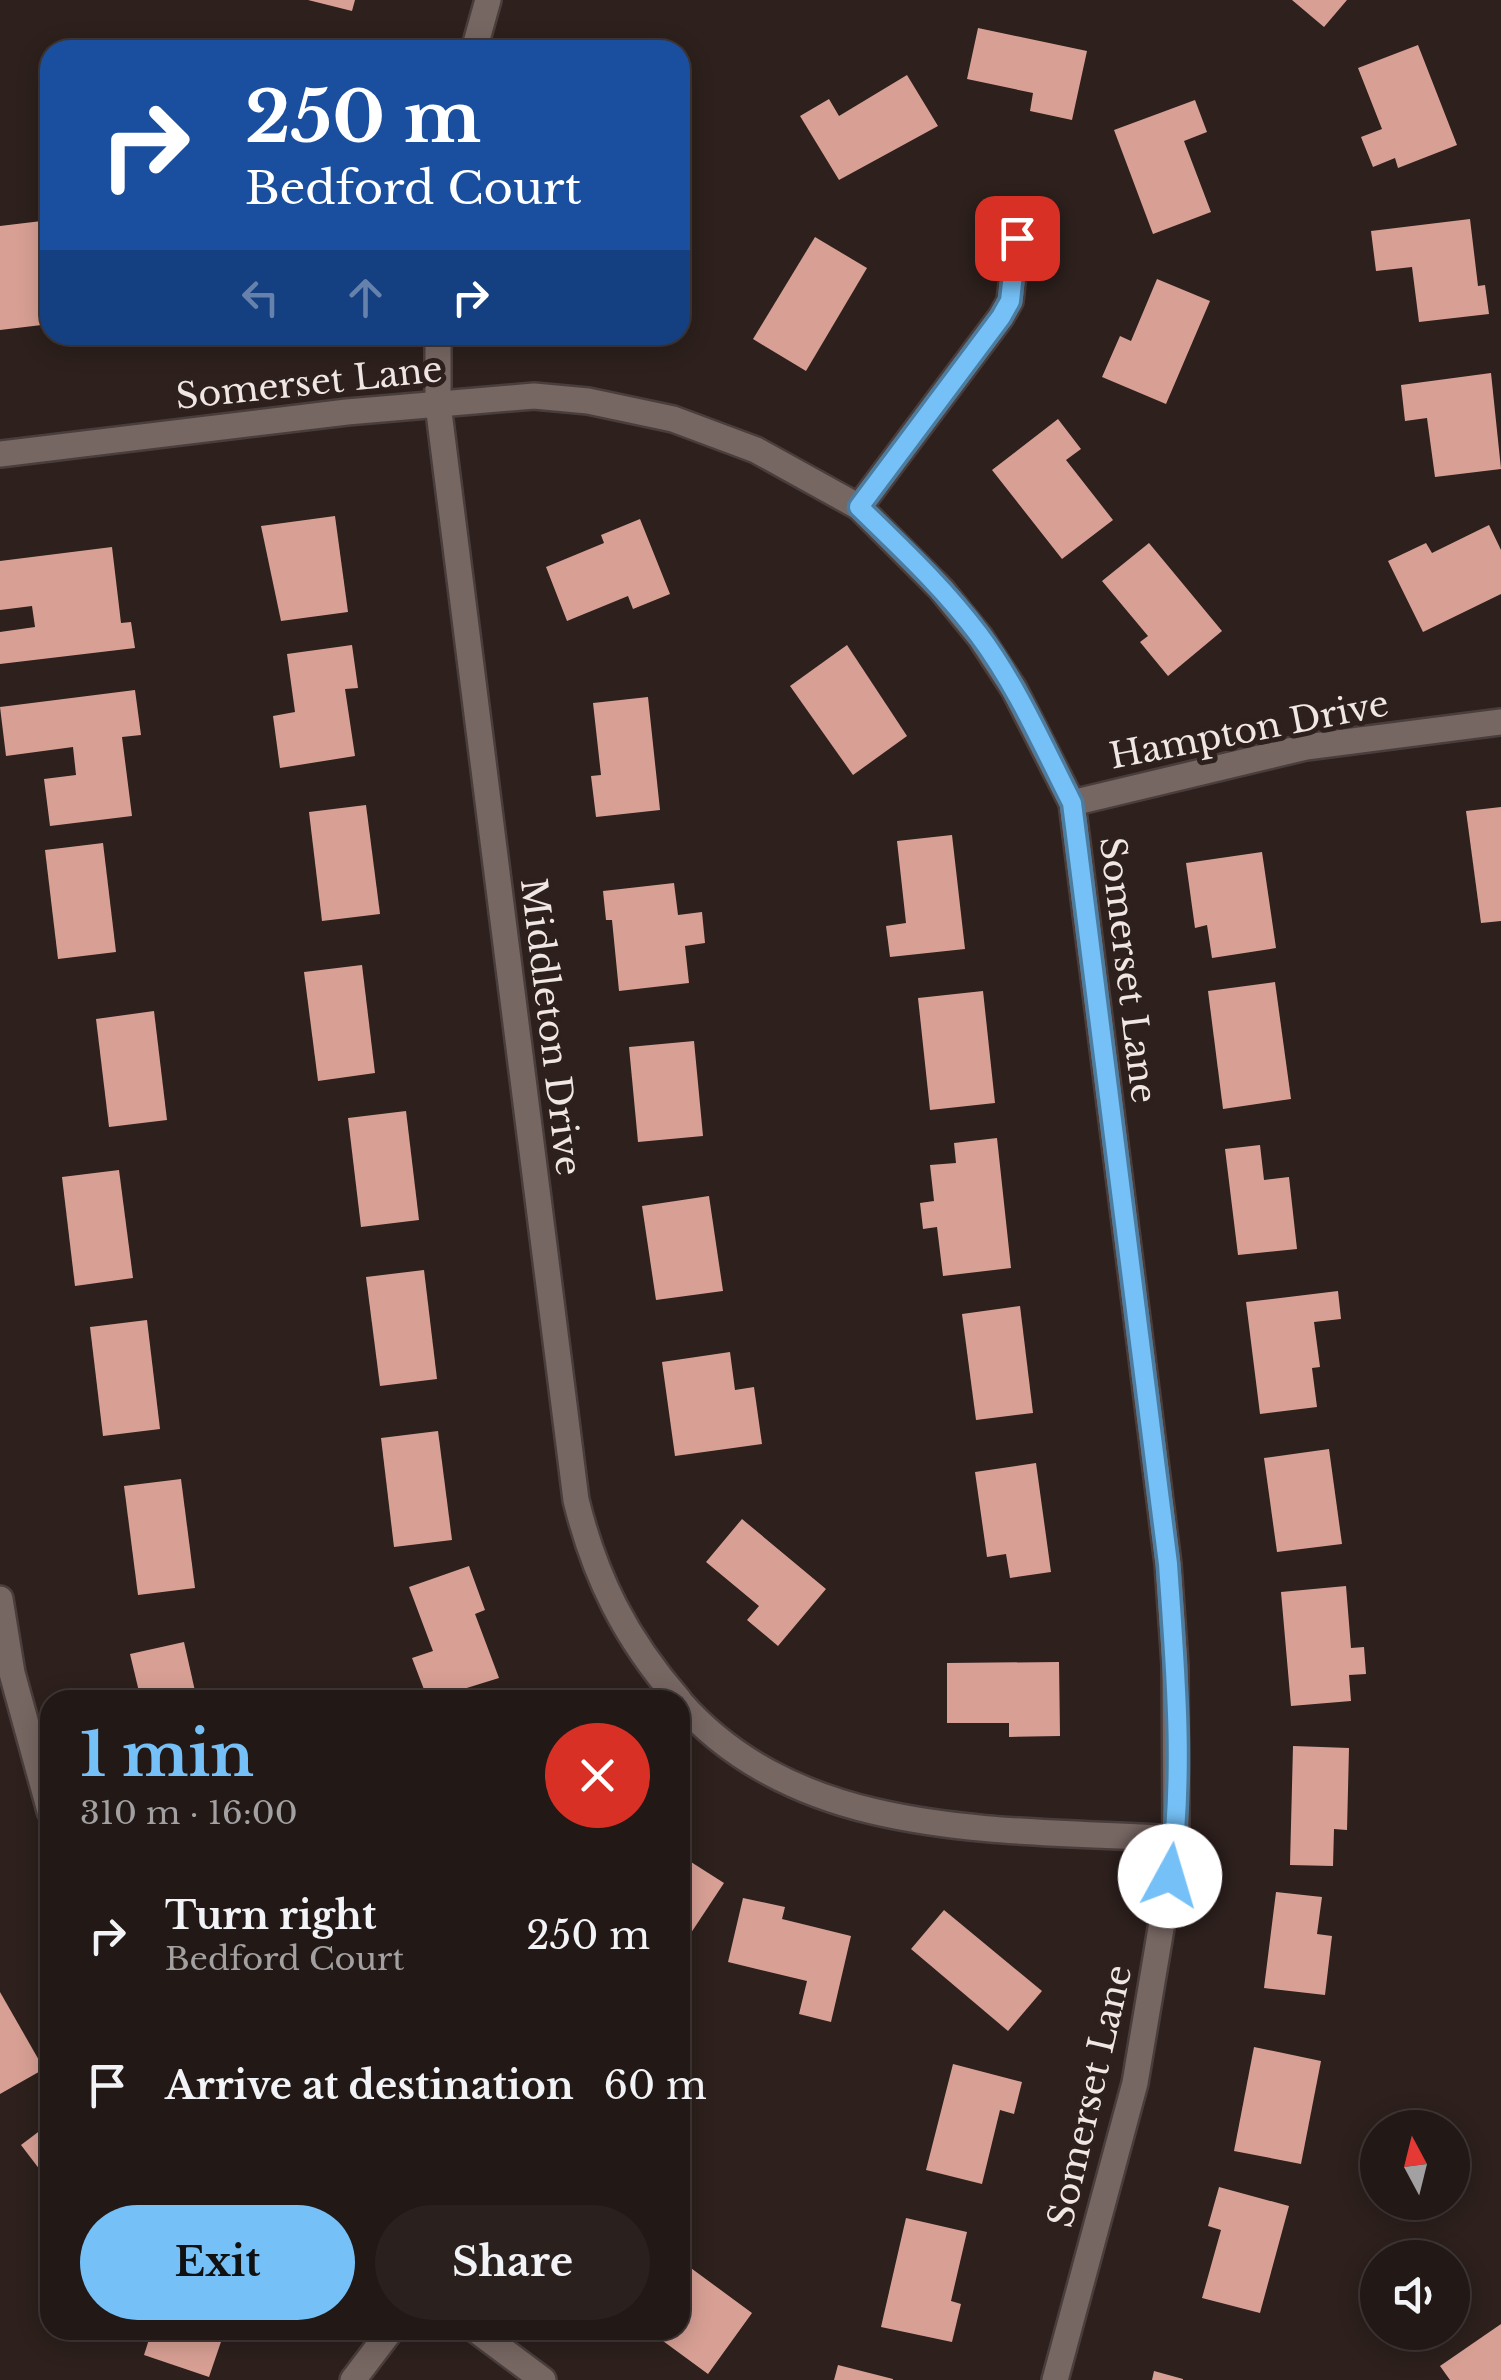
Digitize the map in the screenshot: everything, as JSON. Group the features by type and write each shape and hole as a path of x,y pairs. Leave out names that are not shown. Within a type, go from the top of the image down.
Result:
{"street":[{"path":"477,40 488,0"},
{"path":"859,507 1001,317 1010,301 1017,238"},
{"name":"Middleton Drive","path":"438,345 438,404 576,1500 588,1551 613,1610 646,1662 670,1690"},
{"name":"Somerset Lane","path":"0,454 534,396 588,401 673,418 756,450 859,507 942,588 980,636 1014,689 1072,803 1168,1564 1175,1665 1176,1839 1135,2083 1055,2380"},
{"name":"Hampton Drive","path":"1072,803 1306,747 1501,722"},
{"path":"0,1599 12,1673 40,1775"},
{"name":"Middleton Drive","path":"690,1713 712,1738 786,1781 883,1816 1176,1839"},
{"path":"354,2380 384,2340"},
{"path":"489,2340 543,2380"}],"building":[{"path":"308,0 355,0 352,11"},
{"path":"1292,0 1347,0 1324,27"},
{"path":"978,28 1087,51 1072,120 1030,111 1033,93 967,79"},
{"path":"1418,45 1457,145 1398,168 1395,158 1373,167 1361,137 1382,129 1358,68"},
{"path":"907,75 938,126 839,180 800,116 829,99 839,116"},
{"path":"1195,100 1207,132 1184,141 1211,212 1153,234 1114,130"},
{"path":"1470,219 1478,286 1485,285 1489,314 1419,322 1412,267 1376,271 1371,231"},
{"path":"40,221 40,325 0,330 0,226"},
{"path":"815,237 867,268 806,371 753,339"},
{"path":"1157,279 1210,301 1166,404 1102,377 1120,336 1131,341"},
{"path":"1491,373 1501,469 1435,477 1427,418 1405,421 1401,385"},
{"path":"1058,419 1081,449 1066,460 1113,520 1062,559 992,470"},
{"path":"335,516 348,612 281,621 261,526"},
{"path":"640,519 670,594 633,609 628,596 567,621 546,567 604,543 601,535"},
{"path":"1489,525 1501,550 1501,594 1423,632 1388,561 1426,543 1432,553"},
{"path":"1149,543 1222,631 1168,676 1140,642 1148,636 1102,581"},
{"path":"112,547 121,623 131,622 135,648 0,664 0,632 35,627 32,606 0,610 0,561"},
{"path":"352,645 358,688 345,689 355,756 280,768 273,716 295,712 287,654"},
{"path":"847,645 907,736 853,775 790,686"},
{"path":"135,690 141,735 122,737 132,816 50,826 44,779 76,775 73,747 6,756 0,707"},
{"path":"648,697 660,810 596,817 591,776 601,775 593,703"},
{"path":"366,805 380,914 322,921 309,812"},
{"path":"1501,807 1501,921 1481,923 1466,811"},
{"path":"952,835 965,949 890,957 886,926 906,923 897,841"},
{"path":"103,843 116,952 58,959 45,850"},
{"path":"1262,852 1276,948 1212,958 1207,925 1195,928 1186,863"},
{"path":"674,883 678,915 702,912 705,943 685,946 689,983 619,991 612,920 606,920 603,891"},
{"path":"362,965 375,1073 318,1081 304,972"},
{"path":"1275,982 1291,1099 1223,1109 1208,991"},
{"path":"983,991 995,1103 930,1110 918,998"},
{"path":"154,1011 167,1120 109,1127 96,1019"},
{"path":"694,1041 703,1136 638,1142 629,1047"},
{"path":"406,1111 419,1220 361,1227 348,1118"},
{"path":"997,1138 1011,1268 943,1276 937,1227 923,1229 920,1203 934,1201 930,1165 956,1163 954,1143"},
{"path":"1260,1145 1264,1180 1289,1177 1297,1249 1238,1255 1225,1149"},
{"path":"119,1170 133,1278 75,1286 62,1177"},
{"path":"709,1196 723,1291 656,1300 642,1206"},
{"path":"424,1270 437,1379 380,1386 366,1277"},
{"path":"1338,1291 1341,1319 1314,1322 1320,1367 1312,1368 1317,1407 1260,1414 1246,1302"},
{"path":"1020,1306 1033,1413 976,1420 962,1314"},
{"path":"147,1320 160,1429 103,1436 90,1327"},
{"path":"730,1352 735,1390 754,1387 762,1444 675,1456 662,1362"},
{"path":"438,1431 452,1540 394,1547 381,1438"},
{"path":"1329,1449 1342,1544 1277,1552 1264,1458"},
{"path":"1036,1463 1051,1572 1010,1578 1006,1554 987,1557 975,1472"},
{"path":"181,1479 195,1588 138,1595 124,1486"},
{"path":"742,1519 826,1589 778,1646 747,1620 759,1606 706,1562"},
{"path":"469,1566 485,1610 475,1614 499,1678 460,1690 424,1690 412,1658 433,1651 409,1587"},
{"path":"1346,1586 1351,1648 1364,1647 1366,1674 1349,1675 1351,1701 1291,1706 1281,1592"},
{"path":"184,1642 195,1690 139,1690 130,1654"},
{"path":"1059,1662 1060,1736 1009,1737 1009,1723 947,1723 947,1663"},
{"path":"1293,1746 1349,1748 1347,1830 1334,1829 1333,1866 1290,1865"},
{"path":"690,1861 724,1883 690,1934"},
{"path":"1276,1892 1322,1897 1317,1934 1332,1936 1325,1995 1264,1988"},
{"path":"743,1898 785,1907 782,1919 851,1936 831,2022 799,2014 807,1981 728,1962"},
{"path":"944,1910 1042,1991 1008,2031 911,1949"},
{"path":"0,1992 40,2062 40,2071 0,2094"},
{"path":"1254,2047 1321,2061 1301,2164 1234,2151"},
{"path":"953,2064 1022,2082 1014,2114 1000,2110 982,2184 926,2170"},
{"path":"40,2131 40,2170 21,2145"},
{"path":"1219,2187 1289,2206 1260,2313 1202,2298 1221,2230 1208,2226"},
{"path":"906,2218 967,2232 951,2301 961,2304 952,2342 881,2327"},
{"path":"690,2267 752,2313 708,2374 662,2340 690,2340"},
{"path":"1501,2324 1501,2380 1450,2380 1440,2366 1463,2350 1470,2350 1470,2345"},
{"path":"149,2340 222,2340 209,2377 144,2355"},
{"path":"838,2365 893,2379 893,2380 834,2380"},
{"path":"1154,2371 1183,2379 1183,2380 1152,2380"}],"route":[{"path":"1017,238 1010,301 1001,317 859,507 942,588 980,636 1014,689 1072,803 1168,1564 1175,1665 1176,1839 1170,1876"}]}
